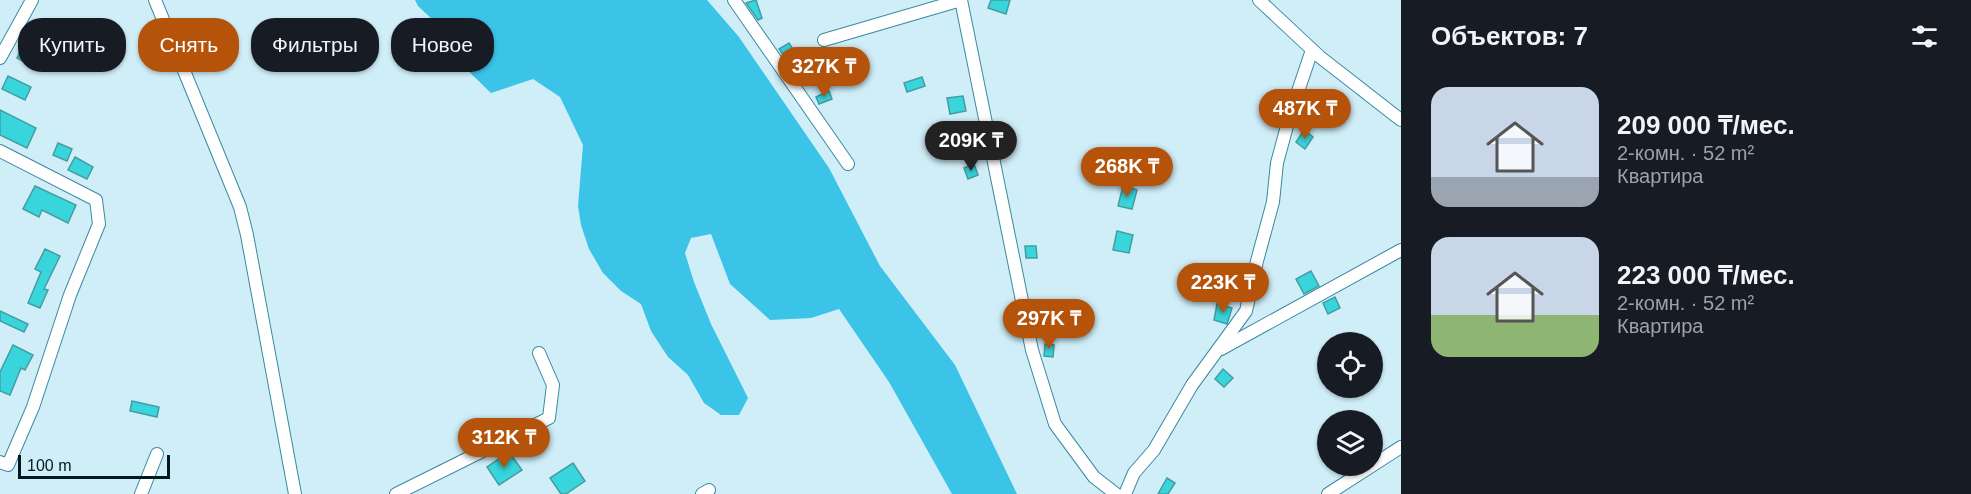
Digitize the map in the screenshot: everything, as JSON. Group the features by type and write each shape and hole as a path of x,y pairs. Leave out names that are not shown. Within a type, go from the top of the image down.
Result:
{"street":[{"path":"0,58 32,0"},
{"path":"155,0 240,207 295,494"},
{"path":"734,0 848,164"},
{"path":"824,40 961,0 1032,350 1055,424 1094,477 1116,494"},
{"path":"1259,0 1312,50 1401,120"},
{"path":"1125,494 1134,473 1154,450 1192,385 1246,311 1273,202 1277,163 1312,50"},
{"path":"0,150 96,200 99,224 70,295 33,407 8,465 0,462"},
{"path":"1217,351 1401,250"},
{"path":"396,494 549,418 553,385 539,353"},
{"path":"1328,494 1401,447"},
{"path":"141,494 158,454"}],"water":[{"path":"415,0 707,0 739,37 829,168 880,266 955,365 1017,494 952,494 889,382 839,309 811,318 770,320 730,284 711,234 691,238 685,253 711,324 748,398 739,415 721,415 704,403 688,375 668,357 651,331 641,304 621,291 603,273 589,249 581,225 578,206 583,145 560,97 533,79 491,93 469,72 494,72 494,18 431,18"}],"building":[{"path":"756,0 762,18 758,20 746,3"},
{"path":"991,0 1010,0 1006,14 988,8"},
{"path":"789,43 798,57 789,63 779,49"},
{"path":"8,76 31,87 25,100 2,89"},
{"path":"922,77 925,86 907,92 904,83"},
{"path":"829,91 832,99 819,104 816,97"},
{"path":"963,96 966,111 950,114 947,98"},
{"path":"0,110 36,128 27,148 0,135"},
{"path":"1304,130 1313,137 1305,149 1296,142"},
{"path":"58,143 72,149 67,161 53,155"},
{"path":"75,157 93,167 87,179 68,170"},
{"path":"974,164 978,175 968,179 964,168"},
{"path":"35,186 76,205 68,223 42,210 39,217 23,209"},
{"path":"1123,186 1137,190 1132,209 1118,206"},
{"path":"1117,231 1133,235 1129,253 1113,250"},
{"path":"1025,246 1036,246 1037,258 1026,258"},
{"path":"45,249 60,256 44,289 48,290 40,308 28,303 41,272 35,269"},
{"path":"1311,271 1319,286 1304,294 1296,279"},
{"path":"1335,297 1340,308 1328,314 1323,303"},
{"path":"1217,304 1232,308 1227,324 1214,320"},
{"path":"0,311 28,324 24,332 0,321"},
{"path":"1045,344 1054,345 1053,357 1044,356"},
{"path":"13,345 33,355 25,370 21,368 10,395 0,391 0,372"},
{"path":"1223,369 1233,378 1224,387 1215,379"},
{"path":"132,401 159,407 157,417 130,411"},
{"path":"509,452 522,470 499,485 487,467"},
{"path":"573,463 585,481 566,494 561,494 550,478"},
{"path":"1167,478 1175,483 1168,494 1158,494"}]}
